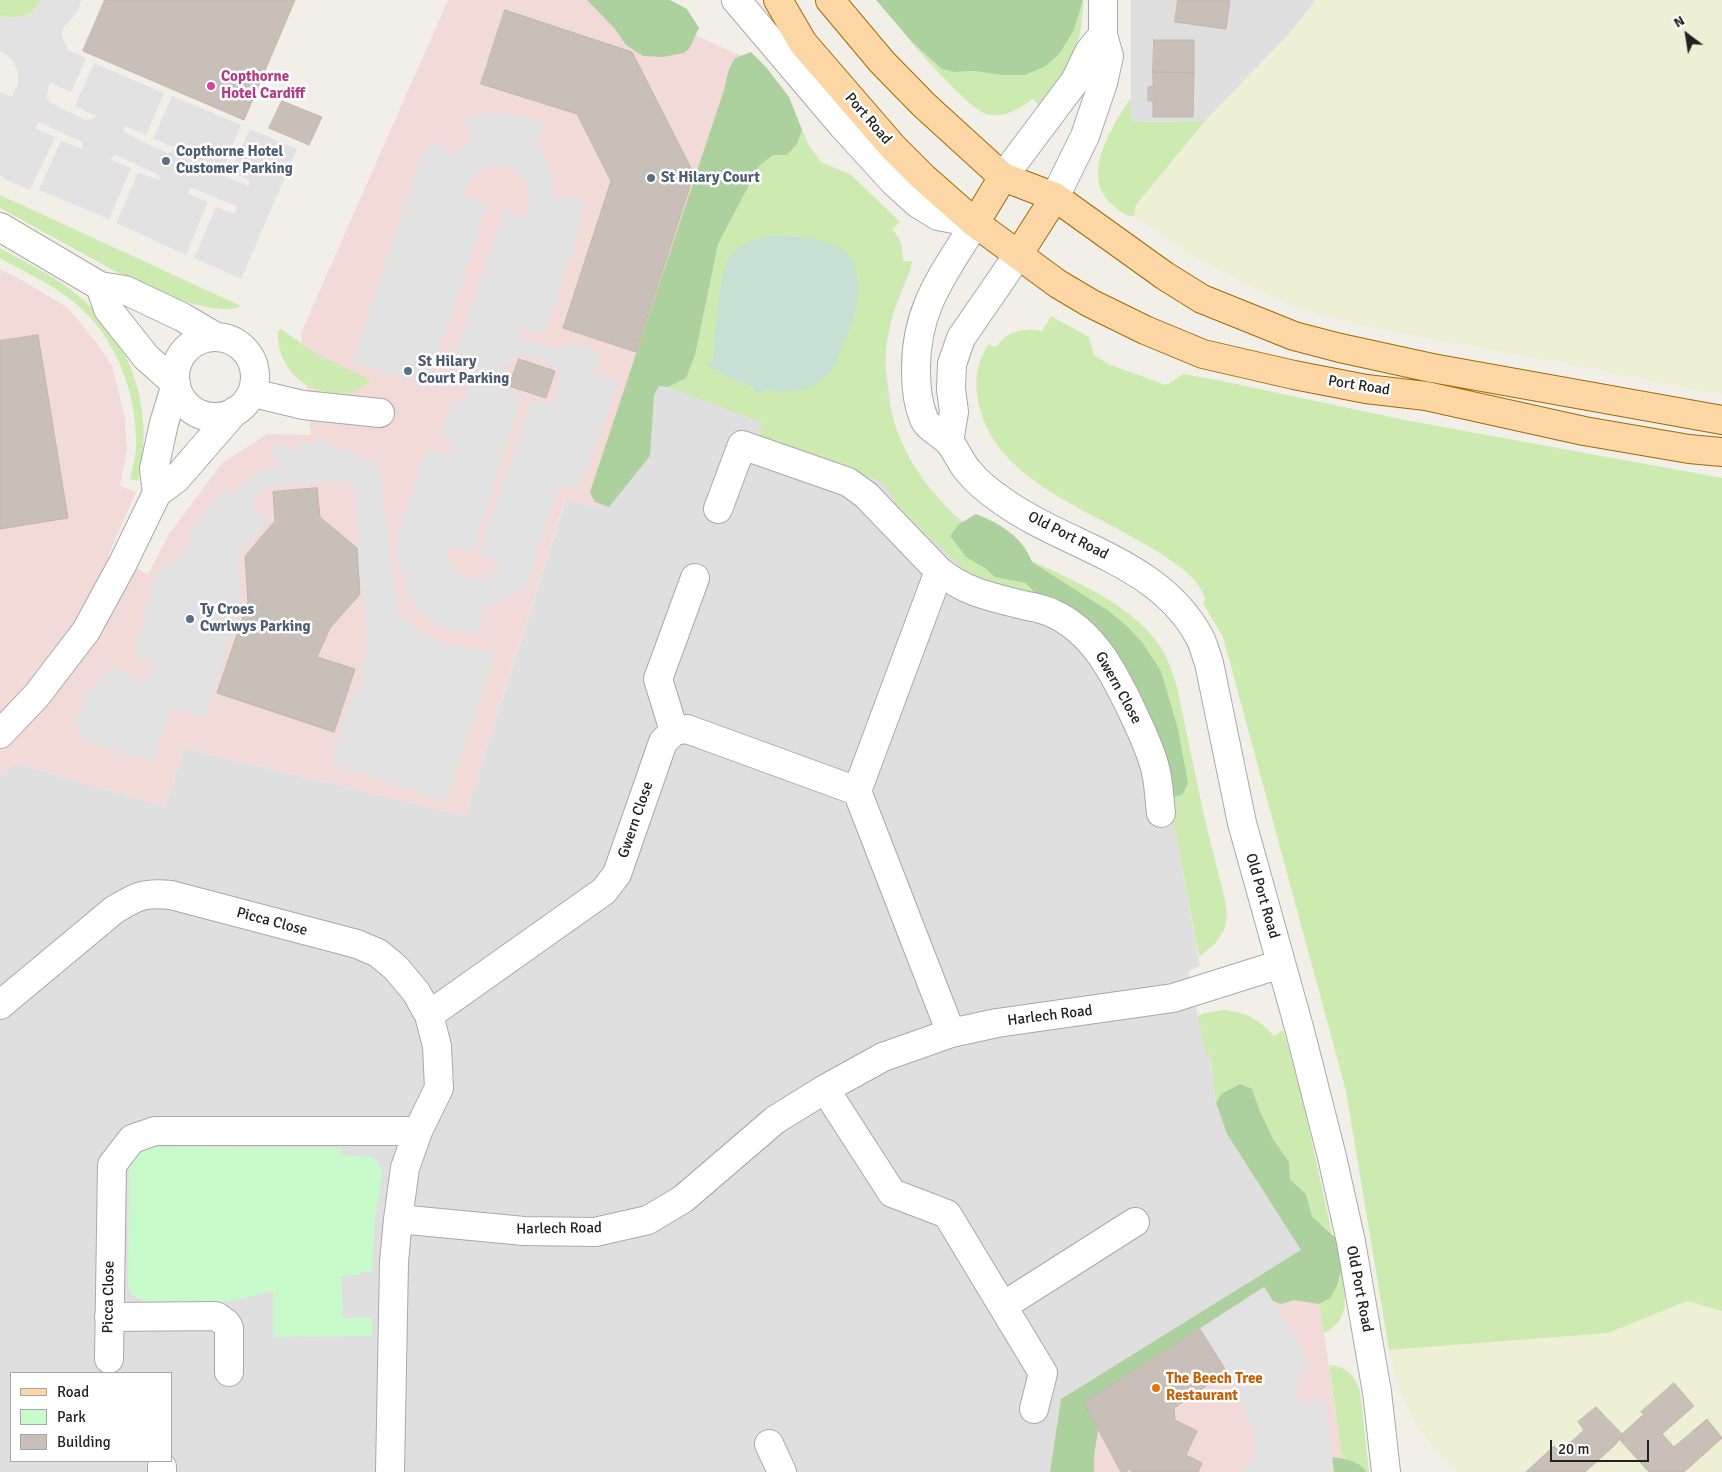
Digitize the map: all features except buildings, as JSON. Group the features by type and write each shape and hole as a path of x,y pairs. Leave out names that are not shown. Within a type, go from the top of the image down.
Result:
{"main road":[{"name":"Port Road","path":"778,0 803,43 892,146 924,178 975,223 1058,284 1090,303 1145,330 1203,354 1294,375 1366,389 1426,396 1584,431 1689,449 1722,452"},
{"name":"Port Road","path":"830,0 882,62 918,99 956,136 1003,177 1055,197 1165,276 1202,299 1294,336 1340,348 1432,368 1722,420"},
{"path":"975,223 1003,177"},
{"path":"1018,255 1055,197"}],"street":[{"path":"736,0 842,125 894,182 917,203 938,216 975,223"},
{"path":"1055,197 1085,136 1103,83 1108,56 1103,35 1103,0"},
{"path":"1003,177 1075,81 1089,52 1103,35"},
{"name":"Old Port Road","path":"975,223 934,289 927,305 915,349 916,385 924,420 949,442 970,474 1002,500 1037,521 1134,571 1166,595 1189,620 1200,639 1209,663 1242,823 1327,1138 1350,1242 1374,1374 1386,1472"},
{"path":"0,227 100,286 125,290 182,317 216,337"},
{"path":"949,442 954,412 951,389 952,364 961,338 1018,255"},
{"path":"100,286 108,309 146,357 176,384"},
{"path":"0,734 37,695 86,631 158,494 176,478 244,402 256,380 254,366 248,354 239,344 230,339 216,337 201,338 190,345 181,356 175,368 176,384 181,397 190,408 202,415 222,417 244,402 303,405 380,414"},
{"path":"158,494 154,469 164,422 176,384"},
{"name":"Gwern Close","path":"718,509 742,446 848,482 866,495 939,571 957,584 984,596 1051,612 1068,621 1090,640 1105,660 1118,683 1147,743 1156,770 1161,813"},
{"path":"939,571 857,791 951,1033"},
{"path":"695,578 658,679 674,731 687,729 857,791"},
{"name":"Gwern Close","path":"429,1015 604,891 617,874 663,742 674,731"},
{"name":"Picca Close","path":"0,1005 114,910 135,897 153,893 171,895 357,944 378,953 396,968 416,992 429,1015 437,1046 439,1088 418,1131 405,1168 398,1218 394,1262 390,1472"},
{"name":"Harlech Road","path":"398,1218 524,1231 595,1232 648,1220 683,1200 775,1120 825,1089 883,1057 951,1033 997,1023 1173,998 1281,964"},
{"path":"825,1089 892,1193 947,1214 1043,1374 1034,1409"},
{"name":"Picca Close","path":"109,1360 112,1165 132,1139 155,1131 418,1131"},
{"path":"1003,1306 1135,1222"},
{"path":"109,1317 216,1316 230,1328 229,1372"},
{"path":"769,1444 782,1472"}],"shaded area":[{"name":"Copthorne Hotel Customer Parking","path":"41,0 81,0 78,11 63,28 62,36 68,50 86,58 71,92 50,83 46,97 51,103 86,120 93,119 96,116 75,106 94,63 164,93 146,135 125,126 123,129 125,133 167,153 172,152 174,147 153,139 172,96 241,125 223,168 203,160 202,166 248,186 250,182 248,180 231,171 250,129 297,149 241,279 194,258 216,207 235,214 236,206 192,188 187,193 208,202 186,255 116,223 138,173 160,180 159,175 116,155 110,159 131,168 109,219 39,190 61,141 83,149 82,142 39,122 34,128 55,137 30,190 6,180 0,175 0,92 12,97 18,84 18,72 14,63 7,55 0,51 0,15 8,18 26,16 34,10"},
{"path":"448,0 617,0 766,67 644,381 602,508 565,500 465,816 184,748 165,807 15,763 0,776 0,269 68,308 100,347 112,366 125,418 127,449 120,486 136,492 108,556 148,574 169,534 222,463 267,434 311,435 301,333"},
{"path":"1131,0 1316,0 1290,33 1205,121 1131,122"},
{"path":"789,97 808,144 821,162 851,175 900,222 892,229 899,237 903,261 912,261 893,314 886,346 886,369 895,426 904,449 918,475 949,510 972,530 1070,586 1178,729 1171,818 1175,828 1200,966 1188,971 1205,1051 1211,1058 1216,1103 1227,1134 1302,1250 1061,1399 1050,1472 0,1472 0,776 15,763 165,807 184,748 465,816 566,499 602,508 644,381"},
{"name":"St Hilary Court Parking","path":"499,112 545,123 536,142 546,160 557,198 584,197 580,226 545,333 521,327 519,332 525,339 558,350 572,342 602,353 594,375 618,382 580,489 559,484 531,574 525,586 497,604 480,610 481,634 463,633 440,626 426,617 410,597 395,553 398,535 427,448 448,456 453,441 440,437 451,404 461,402 466,396 476,364 454,357 504,210 525,218 529,206 530,194 528,184 514,169 503,165 486,168 470,178 464,192 463,198 487,204 428,384 353,362 419,161 433,140 452,156 458,149 472,141 465,120 485,113","holes":["522,354 547,362 555,368 561,378 553,406 532,399 478,554 501,562 493,575 483,580 470,579 460,575 450,565 448,555 450,545 472,553 522,395 501,388 506,367"]},
{"name":"Ty Croes Cwrlwys Parking","path":"319,435 338,451 350,450 378,466 398,611 415,627 443,644 495,652 446,802 330,763 352,694 360,693 365,680 359,675 368,645 364,597 360,594 357,548 359,544 354,490 351,485 343,480 269,487 263,490 250,504 269,520 238,556 241,602 213,696 204,718 171,708 153,763 84,740 73,719 85,706 81,699 113,666 142,681 152,674 155,665 150,656 139,663 133,651 140,647 134,636 144,630 140,620 147,617 142,606 154,599 148,588 156,583 153,575 176,560 192,540 186,534 225,489 232,496 252,474 276,467 281,462 270,454 278,443 292,451 302,439 312,446"},
{"path":"1302,1250 1313,1272 1324,1333 1344,1472 1050,1472 1061,1399"},
{"path":"1264,1287 1300,1344 1308,1368 1298,1375 1296,1381 1299,1403 1325,1397 1334,1472 1239,1472 1248,1466 1254,1457 1257,1445 1254,1432 1227,1372 1200,1329"}],"green space":[{"path":"0,0 41,0 38,6 29,14 12,18 0,15"},
{"path":"587,0 670,0 687,9 699,28 689,49 684,53 663,57 643,56 626,45 615,29"},
{"path":"876,0 1083,0 1074,30 1060,53 1046,66 1025,75 1001,75 975,71 954,72 942,69 913,43"},
{"path":"1083,0 1083,14 1077,43 1068,66 1055,87 1039,106 1033,99 1023,106 1002,115 990,115 980,111 953,88 924,57 891,18 913,43 954,72 975,71 1001,75 1074,30"},
{"path":"1316,0 1722,0 1722,395 1339,320 1287,304 1243,283 1179,247 1134,216 1136,205 1205,121 1290,33"},
{"path":"751,52 766,67 789,97 802,130 797,144 787,155 773,155 759,166 718,244 695,355 686,378 668,387 659,386 654,395 650,456 609,507 595,502 590,492 724,90 729,69 735,58"},
{"path":"1131,98 1131,122 1205,121 1136,205 1134,216 1125,214 1114,206 1104,194 1099,181 1102,152 1115,123"},
{"path":"802,130 808,144 821,162 851,175 900,222 892,229 900,244 903,261 912,261 909,273 900,292 888,333 885,369 887,390 891,411 905,450 928,485 956,517 975,532 1089,588 1111,601 1148,631 1162,649 1177,687 1227,916 1224,930 1215,944 1199,957 1175,828 1171,818 1170,799 1183,794 1127,626 1109,611 1032,562 1046,598 1009,591 1009,586 966,573 901,509 898,510 888,490 878,480 770,445 760,436 761,422 668,387 686,378 695,355 718,244 759,166 773,155 797,144","holes":["783,235 801,236 785,392 750,386 726,377 709,364 713,360 731,254 761,238"]},
{"path":"0,195 241,306 232,309 206,307 192,304 142,286 0,208"},
{"path":"783,235 817,239 840,247 855,263 859,290 854,318 834,368 807,389 785,392 764,389 760,394 754,392 754,387 727,377 716,369 712,369 709,364 713,360 718,304 724,272 732,253 749,242"},
{"path":"0,248 42,271 72,291 99,316 115,336 127,358 136,382 141,406 144,431 143,456 138,481 130,479 136,443 132,400 120,364 111,347 89,316 75,303 48,285 0,258"},
{"path":"1051,316 1089,337 1094,355 1108,364 1166,385 1183,374 1405,420 1722,478 1722,1311 1687,1301 1608,1333 1389,1350 1346,1091 1223,637 1203,603 1205,600 1203,593 1190,575 1160,553 1072,505 1029,477 1010,460 995,441 983,419 976,381 978,368 985,350 989,344 994,347 1007,336 1016,332 1027,330 1042,331"},
{"path":"281,329 315,353 370,380 359,390 351,392 336,393 312,388 302,382 286,365 278,343 278,330"},
{"path":"976,514 1009,532 1023,545 1032,562 1109,611 1142,642 1161,671 1178,729 1188,783 1183,794 1170,799 1164,778 1170,767 1140,696 1123,664 1106,639 1091,625 1044,603 1026,583 995,577 985,568 966,557 950,536 959,524"},
{"path":"1224,1010 1252,1018 1263,1025 1274,1036 1283,1030 1305,1110 1332,1234 1312,1216 1306,1194 1290,1179 1289,1162 1273,1139 1252,1089 1221,1094 1216,1103 1211,1058 1205,1051 1197,1016"},
{"path":"1240,1084 1252,1089 1273,1139 1289,1162 1290,1179 1306,1194 1312,1216 1341,1243 1344,1261 1337,1286 1330,1298 1319,1304 1294,1300 1281,1304 1273,1301 1264,1287 1084,1403 1098,1430 1094,1456 1094,1472 1050,1472 1061,1399 1301,1250 1227,1134 1216,1103 1221,1094"},
{"path":"151,1147 341,1148 341,1155 374,1157 382,1169 382,1175 375,1218 372,1272 341,1276 343,1318 372,1317 372,1336 273,1337 273,1291 212,1305 179,1307 179,1302 157,1303 137,1298 128,1287 129,1164 137,1153"},
{"path":"1342,1269 1345,1306 1339,1321 1324,1333 1319,1304 1335,1290"},
{"path":"1687,1301 1722,1311 1722,1472 1459,1472 1417,1427 1398,1387 1389,1350 1608,1333"},
{"path":"1329,1365 1340,1367 1349,1372 1360,1391 1369,1472 1342,1457"},
{"path":"1326,1457 1354,1462 1367,1472 1313,1472"}],"place":[{"name":"Copthorne Hotel Cardiff","path":"211,86"},
{"name":"Copthorne Hotel Customer Parking","path":"166,161"},
{"name":"St Hilary Court","path":"651,178"},
{"name":"St Hilary Court Parking","path":"408,371"},
{"name":"Ty Croes Cwrlwys Parking","path":"190,619"},
{"name":"The Beech Tree Restaurant","path":"1156,1388"}]}
